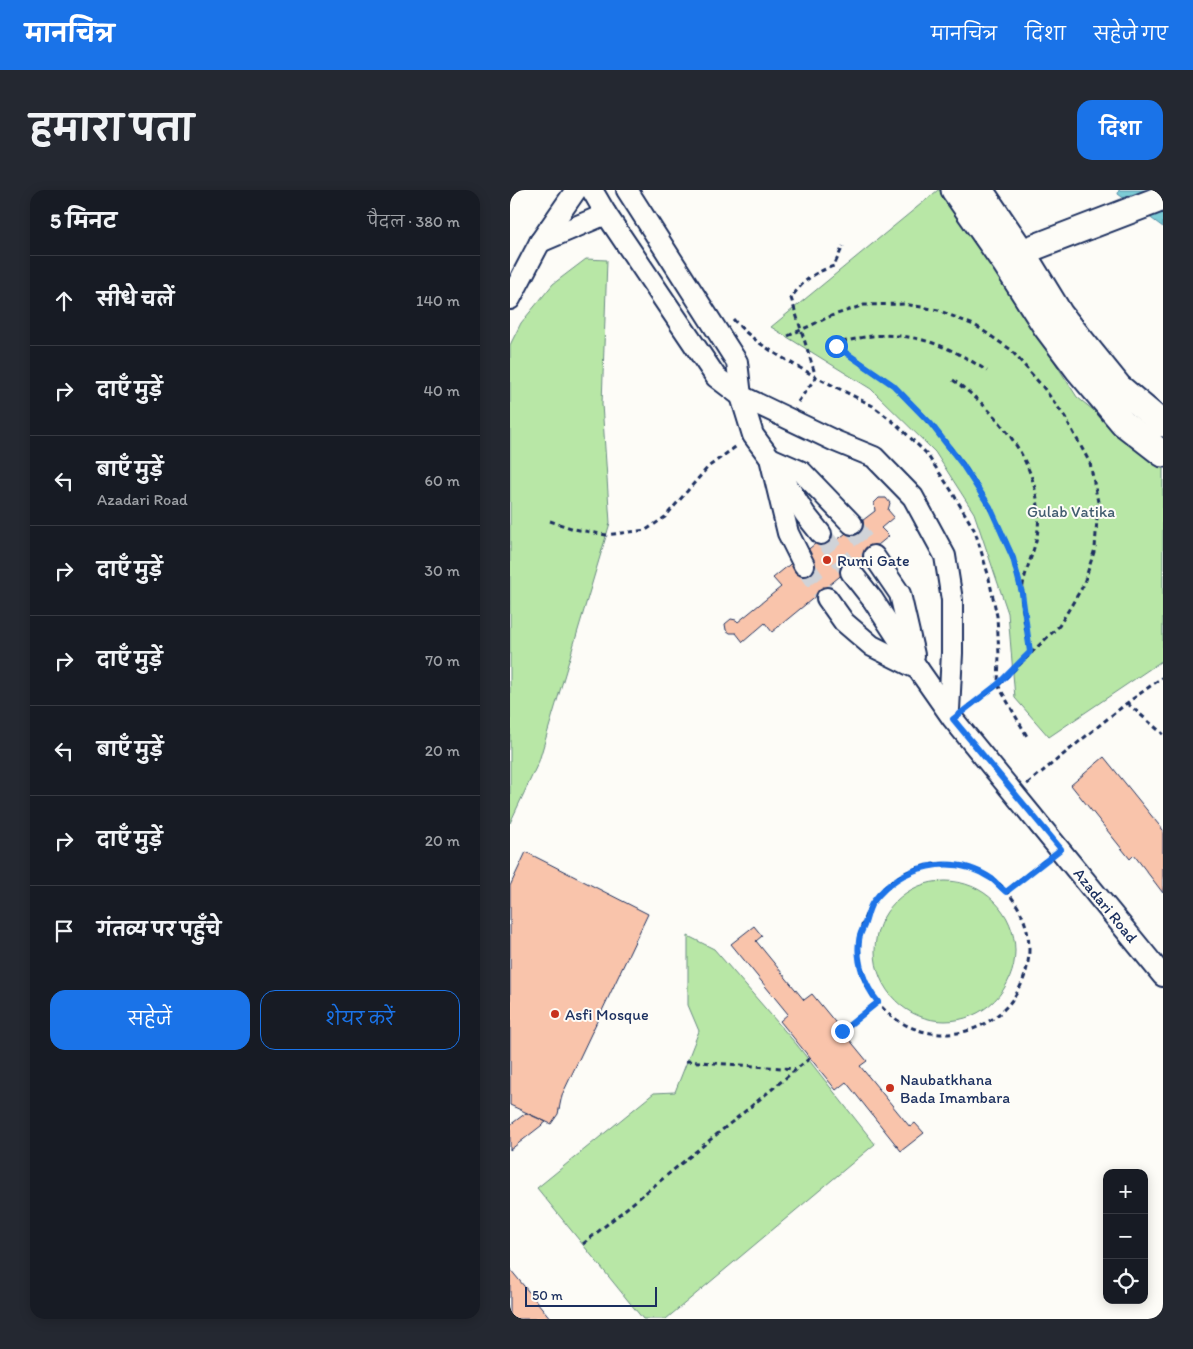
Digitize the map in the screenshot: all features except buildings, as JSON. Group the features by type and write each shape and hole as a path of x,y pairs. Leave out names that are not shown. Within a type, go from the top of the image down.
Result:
{"main road":[{"path":"954,190 1014,258 1119,387 1163,424"},
{"path":"980,190 1046,327 1099,396 1123,423 1163,454"},
{"path":"1014,258 1051,241 1163,198"}],"street":[{"path":"510,299 540,242 576,190"},
{"path":"592,190 606,214 716,377 740,396 874,457 913,497 946,556 952,600 951,715"},
{"path":"627,190 737,362 740,396 753,435 770,458 805,514 822,534"},
{"path":"540,242 606,214"},
{"path":"770,458 802,472 852,524"},
{"path":"770,458 788,533 804,565"},
{"path":"874,556 900,594 918,669"},
{"path":"851,572 873,600 918,669"},
{"name":"Azadari Road","path":"827,598 844,622 872,646 918,669 951,715 1163,976"}],"path":[{"path":"740,326 768,349 816,377 790,298 801,284 816,272 834,266 843,246"},
{"path":"788,336 831,316 864,305 904,304 938,310 976,326 1010,349 1043,387 1065,417 1090,463 1098,502 1095,549 1083,586 1059,626 998,684 951,715"},
{"path":"842,342 872,336 922,339 947,347 987,371"},
{"path":"836,346 893,385 931,424 962,464 990,507 1013,558 1022,593 1030,652"},
{"path":"953,380 971,393 990,411 1020,452 1031,475 1037,497 1038,528 1022,593"},
{"path":"550,521 574,529 606,536 646,530 665,517 708,467 753,435"},
{"path":"1015,794 1127,703 1163,677"},
{"path":"1127,703 1163,734"},
{"path":"1006,892 1061,849"},
{"path":"947,864 974,870 993,880 1015,902 1024,920 1029,940 1030,956 1019,992 1006,1009 987,1024 947,1035 912,1029 885,1012 878,1002 869,991 859,960 859,940 872,903 895,879 918,868 947,864"},
{"path":"842,1031 878,1002"},
{"path":"582,1244 810,1058"},
{"path":"686,1061 796,1069"}],"green space":[{"name":"Gulab Vatika","path":"938,190 945,190 1077,397 1163,466 1163,660 1049,737 1015,698 1008,613 974,513 935,452 871,389 771,327"},
{"path":"586,259 607,260 602,404 610,523 539,761 510,823 510,345 521,323 553,284"},
{"path":"945,881 972,886 994,902 1010,924 1015,951 1010,978 994,1000 972,1016 945,1021 918,1016 896,1000 880,978 875,951 880,924 896,902 918,886"},
{"path":"688,936 714,949 797,1045 875,1144 666,1319 643,1319 537,1188 654,1093 675,1092 699,1031 688,1005"}],"water":[{"path":"1119,190 1163,190 1163,227 1118,194"}],"tunnel":[{"path":"852,524 874,556"},
{"path":"821,534 851,572"},
{"path":"804,565 827,598"}],"place":[{"name":"Rumi Gate","path":"827,560"},
{"name":"Asfi Mosque","path":"555,1014"},
{"name":"Naubatkhana Bada Imambara","path":"890,1088"}],"route":[{"path":"836,346 893,385 931,424 962,464 990,507 1013,558 1022,593 1030,652 998,684 953,719 1061,849 1006,892 993,880 974,870 947,864 918,868 895,879 872,903 859,940 859,960 869,991 878,1002 842,1031"}]}
